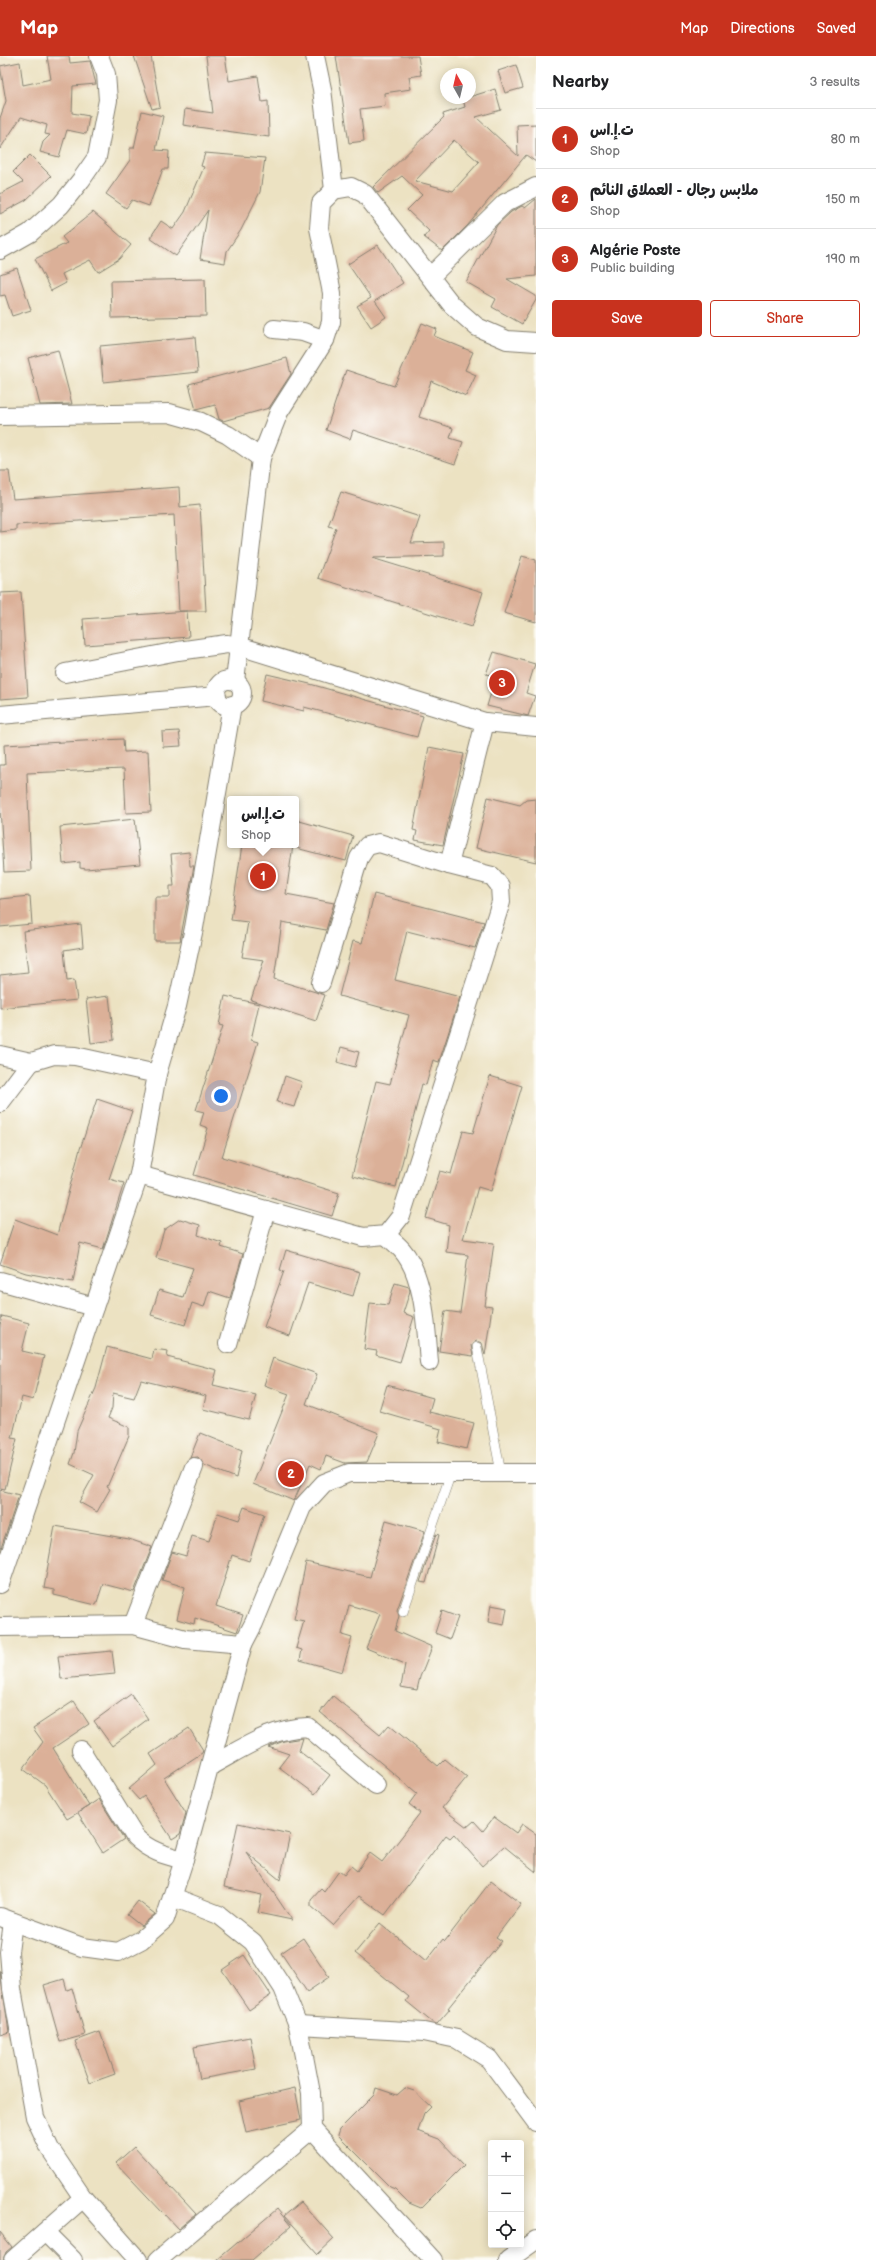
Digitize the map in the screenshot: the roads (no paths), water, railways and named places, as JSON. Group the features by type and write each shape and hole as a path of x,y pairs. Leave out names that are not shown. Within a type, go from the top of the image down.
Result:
{"street":[{"path":"0,250 30,233 61,205 97,157 108,100 106,74 99,56"},
{"path":"315,56 322,89 334,190"},
{"path":"0,715 239,701 242,694 241,686 235,681 261,458 279,412 325,340 331,322 332,293 319,228 321,203 334,190 351,187 365,194 431,276 452,305 477,327 507,340 536,342"},
{"path":"431,276 505,203 536,187"},
{"path":"274,329 303,332 325,340"},
{"path":"0,416 169,413 201,422 228,435 261,458"},
{"path":"65,673 178,651 227,644 239,646 485,722 536,727"},
{"path":"0,1584 139,1175 157,1074 177,1006 194,928 224,701"},
{"path":"449,866 485,722"},
{"path":"320,983 359,858 366,846 379,843 449,866 492,876 500,886 501,902 401,1216 386,1235"},
{"path":"0,1055 31,1062 54,1055 75,1056 157,1074"},
{"path":"0,1103 31,1062"},
{"path":"139,1175 363,1237 386,1235 403,1250 414,1270 424,1311 429,1362"},
{"path":"228,1344 266,1210"},
{"path":"0,1281 94,1307"},
{"path":"133,1625 194,1467"},
{"path":"138,2260 83,2198 50,2149 35,2117 12,1989 7,1920 82,1948 118,1952 141,1940 165,1919 184,1860 243,1644 254,1623 302,1507 324,1483 349,1473 536,1473"},
{"path":"0,1627 133,1625 185,1639 243,1644"},
{"path":"210,1766 273,1732 291,1728 308,1727 376,1785"},
{"path":"81,1750 135,1837 144,1846 159,1853 184,1860"},
{"path":"173,1897 219,1915 253,1942 283,1988 298,2025 311,2093 312,2129 433,2260"},
{"path":"298,2025 424,2032 457,2039 489,2059 536,2122"},
{"path":"158,2260 312,2129"},
{"path":"13,2260 83,2198"},
{"path":"45,2232 73,2260"},
{"path":"508,2260 536,2240"}],"lane":[{"path":"477,1347 501,1473"},
{"path":"403,1612 451,1473"}],"place":[{"name":"Algérie Poste","path":"502,683"},
{"name":"ت.إ.اس","path":"263,876"},
{"name":"ملابس رجال - العملاق النائم","path":"291,1474"}]}
